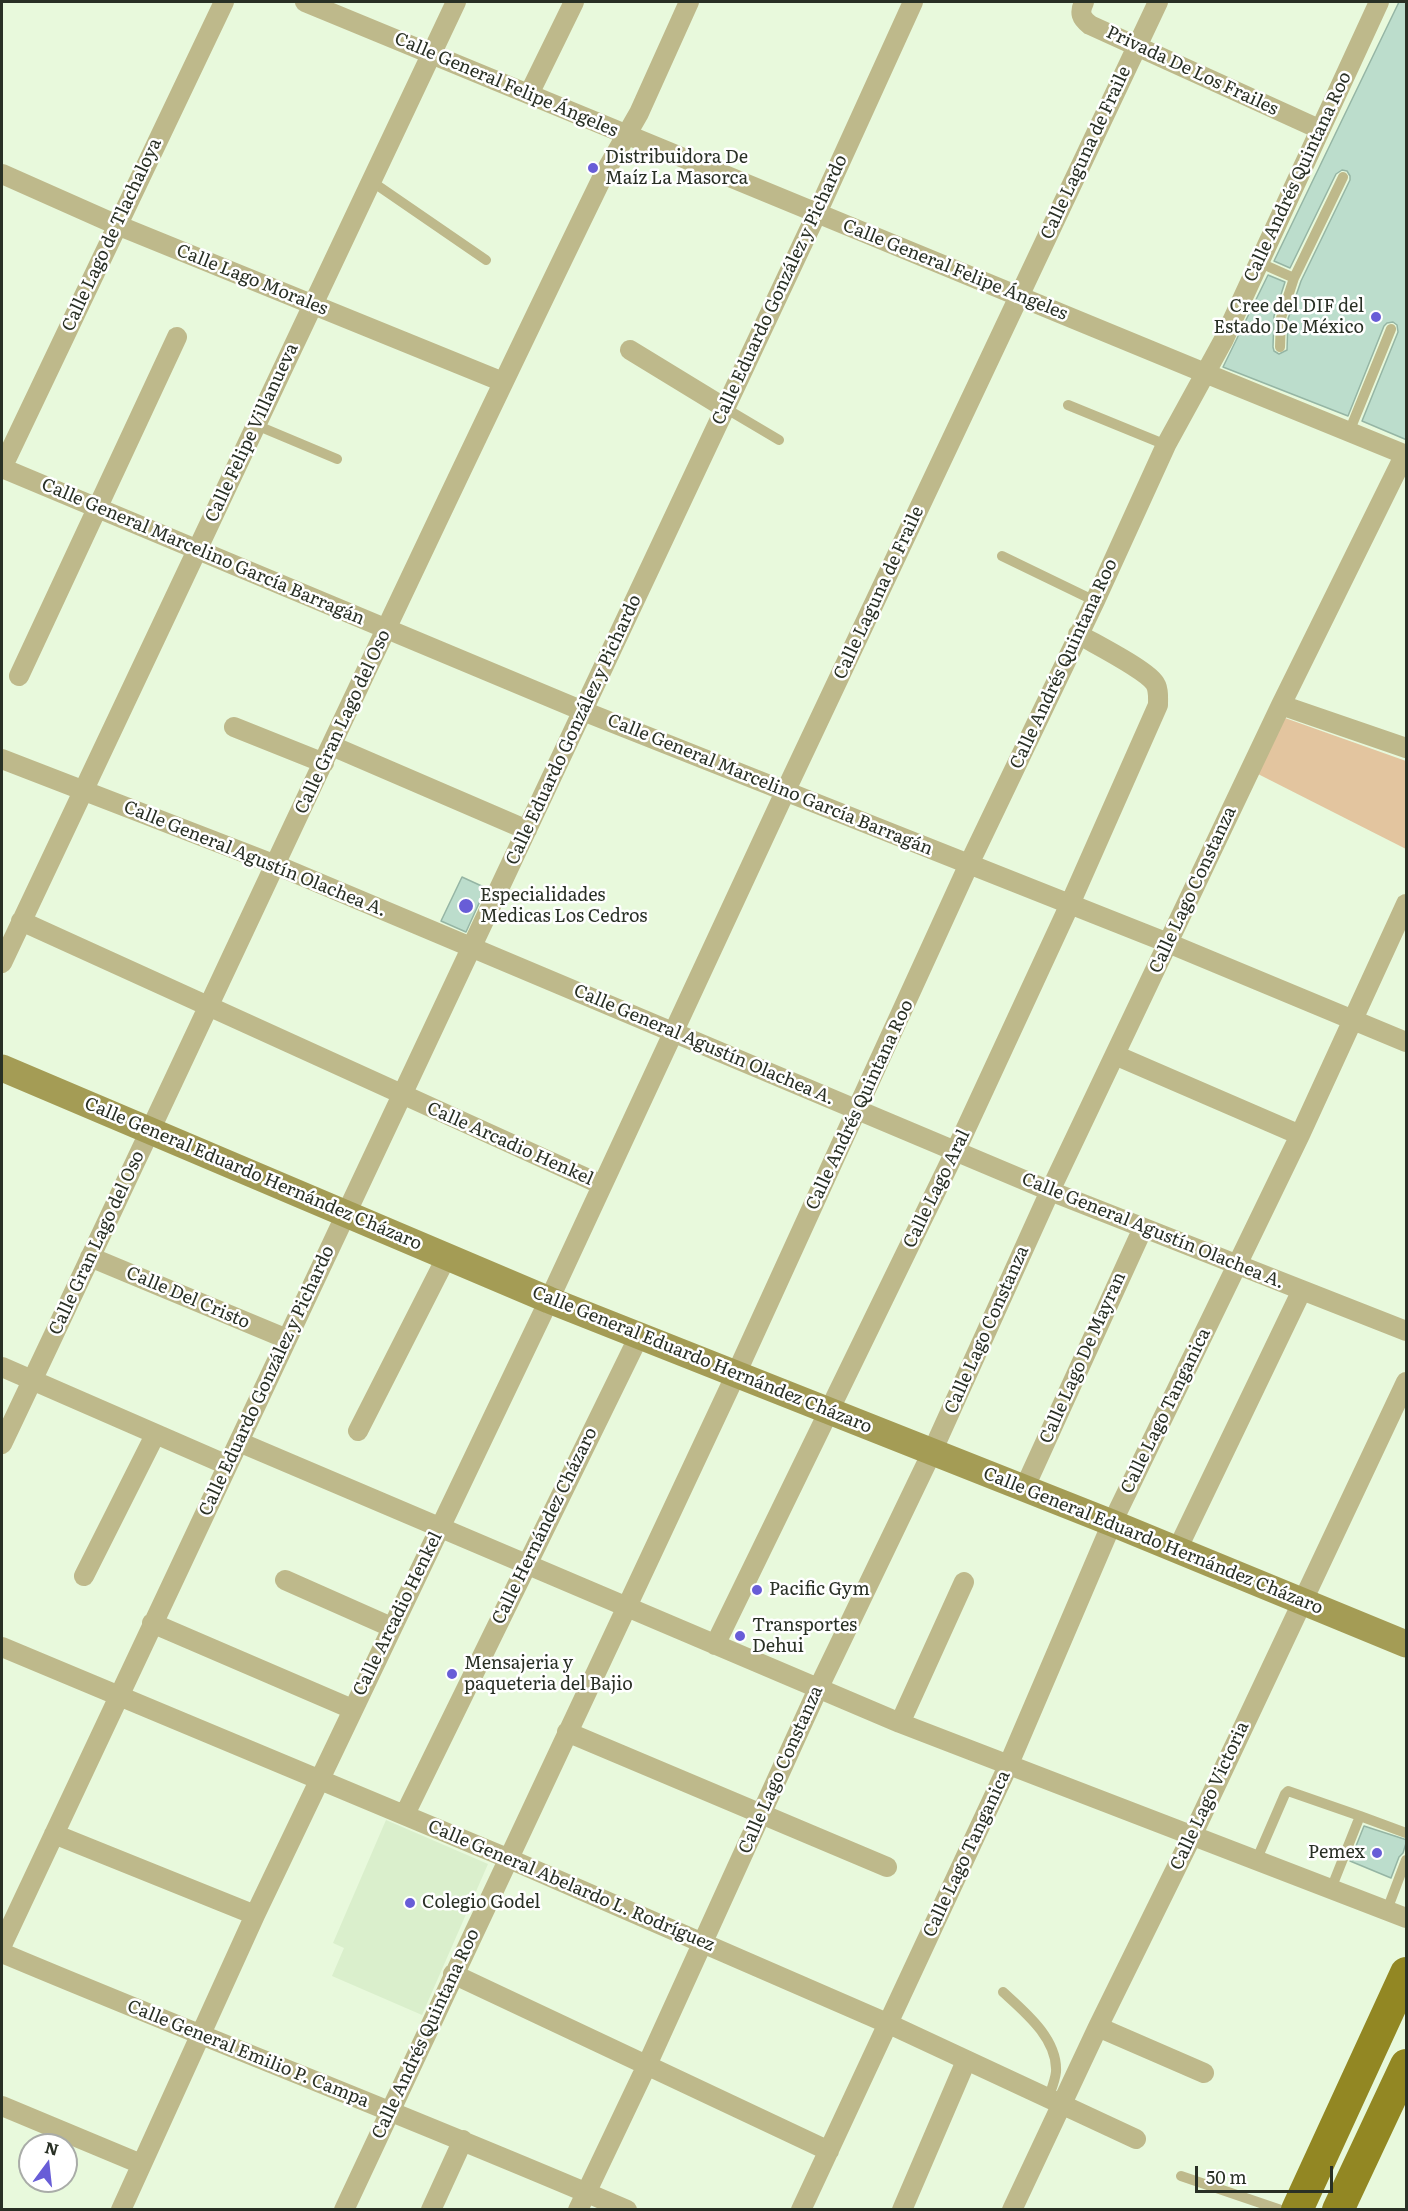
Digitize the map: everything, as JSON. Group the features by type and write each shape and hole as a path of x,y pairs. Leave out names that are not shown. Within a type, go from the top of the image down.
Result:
{"main road":[{"name":"Calle General Eduardo Hernández Cházaro","path":"2,1068 549,1300 1112,1523 1407,1644"},
{"path":"1297,2210 1407,1973"},
{"path":"1338,2210 1407,2065"}],"street":[{"name":"Calle Lago de Tlachaloya","path":"2,468 224,2"},
{"name":"Calle General Felipe Ángeles","path":"305,2 1205,374 1406,454"},
{"name":"Calle Felipe Villanueva","path":"2,963 456,2"},
{"path":"529,94 574,2"},
{"name":"Calle Gran Lago del Oso","path":"2,1444 328,755 385,628 604,174 647,97 689,2"},
{"name":"Calle Eduardo González y Pichardo","path":"2,1945 817,213 913,2"},
{"name":"Privada De Los Frailes","path":"1084,2 1081,10 1083,19 1090,25 1319,129"},
{"name":"Calle Laguna de Fraile","path":"602,1185 1158,2"},
{"name":"Calle Andrés Quintana Roo","path":"344,2210 507,1858 736,1374 969,864 1095,601 1166,445 1222,341 1379,2"},
{"name":"Calle Lago Morales","path":"2,174 117,225 503,382"},
{"path":"19,676 177,336"},
{"path":"630,350 725,408"},
{"name":"Calle Lago Constanza","path":"582,2201 647,2065 818,1689 932,1452 1050,1191 1281,705 1406,454"},
{"name":"Calle General Marcelino García Barragán","path":"2,468 582,711 1168,943 1407,1042"},
{"name":"Calle Lago Aral","path":"715,1645 956,1150 1070,904 1158,705 1155,683 1145,674 1078,634"},
{"path":"1281,705 1407,748"},
{"path":"234,727 328,755 527,830"},
{"name":"Calle General Agustín Olachea A.","path":"2,759 82,792 276,865 1050,1191 1407,1331"},
{"name":"Calle Lago Tanganica","path":"801,2210 1008,1766 1112,1523 1300,1135 1407,904"},
{"name":"Calle Arcadio Henkel","path":"21,921 602,1185 319,1779 121,2210"},
{"path":"1115,1055 1300,1135"},
{"name":"Calle Lago De Mayran","path":"1024,1488 1143,1228"},
{"path":"358,1431 447,1256"},
{"name":"Calle Del Cristo","path":"90,1257 287,1339"},
{"path":"1177,1550 1302,1290"},
{"name":"Calle Hernández Cházaro","path":"405,1814 639,1336"},
{"path":"2,1367 227,1466"},
{"name":"Calle Lago Victoria","path":"1019,2207 1054,2102 1098,2027 1192,1836 1407,1382"},
{"path":"84,1576 155,1435"},
{"path":"239,1442 900,1723 1407,1918"},
{"path":"285,1580 391,1627"},
{"path":"900,1723 964,1582"},
{"name":"Calle Arcadio Henkel","path":"152,1623 352,1709"},
{"name":"Calle General Abelardo L. Rodríguez","path":"2,1647 405,1814 703,1943 889,2024 1136,2139"},
{"path":"567,1732 887,1867"},
{"path":"54,1834 255,1916"},
{"name":"Calle General Emilio P. Campa","path":"2,1953 200,2036 463,2140 582,2201 627,2210"},
{"path":"453,1974 829,2151"},
{"path":"1098,2027 1204,2073"},
{"path":"902,2210 966,2061"},
{"path":"2,2106 141,2164"},
{"path":"430,2210 463,2140"}],"lane":[{"path":"1280,347 1281,318 1294,278 1343,177"},
{"path":"371,181 486,260"},
{"path":"1258,262 1294,278"},
{"path":"1349,432 1391,329"},
{"path":"1068,405 1166,445"},
{"path":"725,408 779,440"},
{"path":"256,424 337,459"},
{"path":"1002,556 1095,601"},
{"path":"1256,1861 1288,1791 1407,1833"},
{"path":"1331,1889 1360,1816"},
{"path":"1387,1910 1407,1860"},
{"path":"1003,1992 1029,2016 1053,2052 1056,2063 1054,2102"},
{"path":"1181,2176 1281,2210"}],"shaded area":[{"path":"1285,718 1406,761 1406,849 1258,774"},
{"name":"Colegio Godel","path":"386,1820 488,1864 422,2015 332,1976 344,1948 333,1943"}],"building":[{"path":"1399,2 1407,2 1407,440 1362,421 1398,332 1397,325 1393,322 1384,326 1348,416 1223,367 1268,275 1285,282 1274,316 1273,347 1274,351 1279,354 1287,350 1288,319 1301,281 1350,180 1347,171 1342,170 1336,174 1290,268 1274,261"},
{"name":"Especialidades Medicas Los Cedros","path":"462,877 486,888 466,932 441,921"},
{"name":"Pemex","path":"1364,1826 1407,1840 1391,1878 1350,1861"}],"place":[{"name":"Distribuidora De Maíz La Masorca","path":"593,168"},
{"name":"Cree del DIF del Estado De México","path":"1376,317"},
{"name":"Especialidades Medicas Los Cedros","path":"466,906"},
{"name":"Pacific Gym","path":"757,1590"},
{"name":"Transportes Dehui","path":"740,1636"},
{"name":"Mensajeria y paqueteria del Bajio","path":"452,1674"},
{"name":"Pemex","path":"1377,1853"},
{"name":"Colegio Godel","path":"410,1903"}]}
